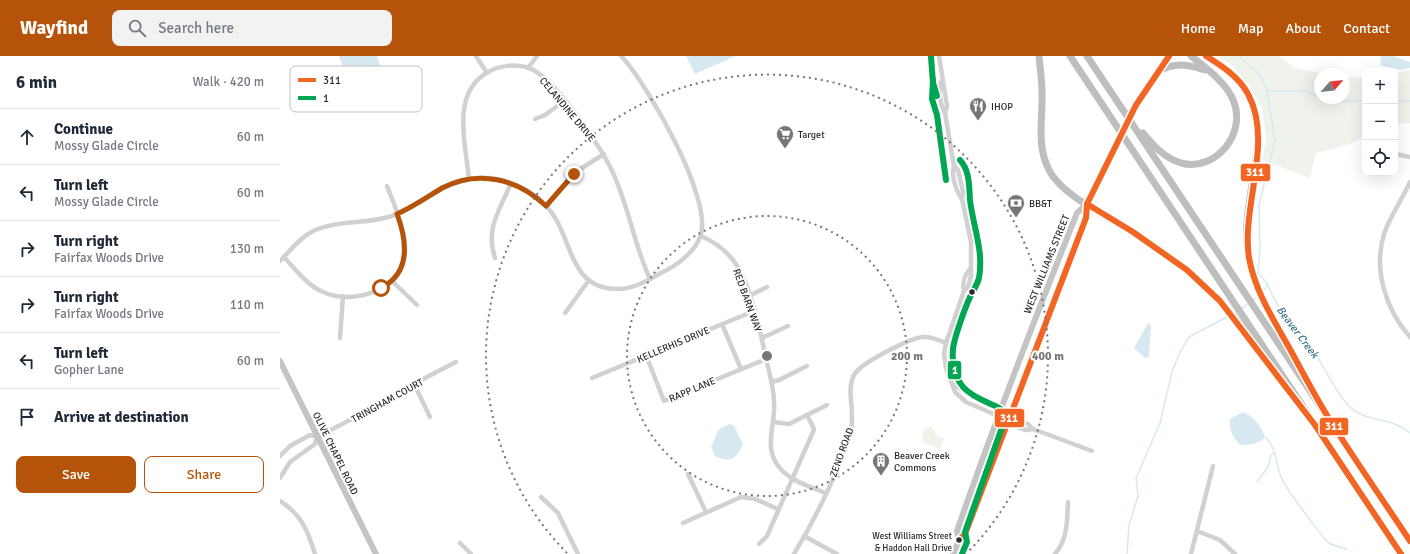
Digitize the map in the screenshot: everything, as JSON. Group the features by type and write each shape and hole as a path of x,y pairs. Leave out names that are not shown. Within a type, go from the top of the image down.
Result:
{"highway":[{"path":"1039,56 1042,94 1041,138 1044,160 1055,179 1074,196 1159,250 1204,284 1236,321 1315,425"},
{"path":"1070,56 1400,554"},
{"path":"1087,56 1410,541"},
{"path":"1123,111 1163,155 1182,163 1196,164 1215,157 1231,141 1237,122 1234,103 1231,95 1219,81 1191,56"},
{"path":"1206,56 1234,75 1250,98 1254,108 1259,130 1246,224 1246,240 1252,272 1266,306 1327,417"},
{"path":"1157,72 1171,66 1181,64 1207,70"}],"main road":[{"path":"1087,204 1141,97 1169,56"},
{"name":"WEST WILLIAMS STREET","path":"959,540 957,531 998,416 1077,213 1087,204"},
{"name":"WEST WILLIAMS STREET","path":"953,554 959,540 965,534 1009,420 1086,218 1087,204"},
{"name":"OLIVE CHAPEL ROAD","path":"280,361 376,554"}],"street":[{"path":"469,179 463,137 466,100 477,81 487,72 476,56"},
{"path":"528,68 537,56"},
{"path":"280,261 303,238 317,229 370,222 397,214 443,188 469,179 491,178 511,183 529,192 546,206 557,221 574,263 581,273 589,280 603,287 619,289 630,288 666,271 685,257 701,236 703,219 701,205 683,160 655,105 621,56"},
{"path":"939,56 941,82 944,88 947,106 945,113 954,166 958,170 964,192 962,199 971,235 971,276 968,287 964,291 946,343 945,362 955,392 966,402 998,416 1028,424 1033,429 1092,451"},
{"name":"CELANDINE DRIVE","path":"487,72 502,67 528,68 544,77 593,136 604,154 618,184 637,249 650,279"},
{"path":"535,119 545,115 564,101"},
{"path":"546,206 574,174 604,154"},
{"path":"1398,155 1410,157"},
{"path":"1410,182 1385,234 1381,256 1382,280 1387,299 1397,321 1410,337"},
{"path":"495,258 491,243 491,232 511,183"},
{"path":"284,257 318,290 330,295 344,296 369,293 386,286 392,281 402,266 405,249 404,234 387,186"},
{"name":"RED BARN WAY","path":"701,236 714,243 730,257 740,272 749,296 762,338 775,404 771,452 778,467 792,479 825,493"},
{"path":"565,313 589,280"},
{"path":"392,281 417,305"},
{"path":"749,296 767,287"},
{"path":"340,338 344,296"},
{"name":"KELLERHIS DRIVE","path":"592,378 754,311"},
{"path":"722,324 740,369"},
{"path":"762,338 788,326"},
{"name":"ZENO ROAD","path":"794,554 825,493 850,431 853,414 851,384 856,372 866,362 917,338 930,337 946,343"},
{"name":"RAPP LANE","path":"646,355 664,401 766,359"},
{"name":"TRINGHAM COURT","path":"317,437 378,406 398,392 456,362"},
{"path":"771,382 779,380 807,366"},
{"path":"414,384 430,417"},
{"path":"952,384 975,398 1002,409 1009,420"},
{"path":"773,422 789,424 827,405"},
{"path":"758,544 767,536 813,432 814,429 807,415"},
{"path":"280,456 290,446 310,435 317,437 315,444 290,462 280,478"},
{"path":"1191,554 1212,466"},
{"path":"688,474 706,512"},
{"path":"541,497 558,513 578,554"},
{"path":"683,523 732,500 746,497 755,499 778,509"},
{"path":"280,501 292,510 302,521 310,536 315,554"},
{"path":"1055,554 1062,543 1066,531 1068,502"},
{"path":"1197,531 1220,540 1235,554"},
{"path":"804,536 837,554"},
{"path":"460,542 471,554"}],"shaded area":[{"path":"339,56 377,56 381,66 343,66"},
{"path":"686,56 736,56 695,74"},
{"path":"1217,56 1279,56 1295,68 1314,72 1314,104 1350,104 1350,77 1362,78 1362,138 1351,144 1316,153 1310,178 1262,160 1266,139 1263,111 1250,87 1233,66"},
{"path":"1381,56 1393,56 1410,62 1410,68 1401,70 1398,68 1380,65"},
{"path":"1410,70 1410,123 1398,124 1398,72"},
{"path":"1148,323 1151,325 1149,357 1145,358 1134,348"},
{"path":"1243,412 1254,419 1262,429 1265,437 1257,443 1240,445 1233,437 1230,427 1230,419"},
{"path":"730,424 734,426 743,444 738,454 732,459 720,458 715,456 711,447 719,429"},
{"path":"932,426 937,436 944,439 940,449 922,442 923,430"}],"waterway":[{"name":"Beaver Creek","path":"1239,56 1261,76 1267,91 1275,140 1259,205 1260,249 1258,273 1267,284 1274,299 1281,309 1310,345 1347,404 1361,414 1402,427 1410,433"},
{"path":"1267,91 1304,91 1314,95"},
{"path":"1350,101 1362,100"},
{"path":"1398,101 1410,101"},
{"path":"1263,292 1268,283"},
{"path":"1252,301 1259,296"},
{"path":"1241,309 1249,303"},
{"path":"1127,554 1129,525 1138,496 1136,478 1160,423 1172,372 1180,352 1189,337 1229,316"},
{"path":"1265,437 1272,447 1282,479 1305,513 1329,543 1347,549"},
{"path":"1257,482 1268,467 1271,455 1274,453"}],"transit line":[{"name":"311","path":"959,540 965,534 1086,218 1087,204 1136,105 1169,56"},
{"name":"311","path":"1206,56 1224,68 1240,82 1248,94 1255,113 1258,133 1258,153 1249,217 1248,238 1249,258 1261,295 1272,318 1323,409 1410,541"},
{"name":"1","path":"931,57 933,83 937,96"},
{"name":"1","path":"933,80 932,99 937,115 946,180"},
{"name":"1","path":"960,160 966,169 968,179 971,210 979,248 980,268 978,281 968,302 955,338 953,349 954,368 959,381 967,391 1002,410 1006,416 965,532 967,542 962,554"},
{"name":"311","path":"1087,204 1133,232 1187,270 1220,301 1315,425 1401,554"}],"place":[{"name":"IHOP","path":"978,121"},
{"name":"Target","path":"785,149"},
{"name":"BB&T","path":"1016,218"},
{"name":"Beaver Creek Commons","path":"881,476"},
{"name":"West Williams Street & Haddon Hall Drive","path":"959,540"}],"route":[{"path":"381,288 386,286 397,275 405,256 404,234 397,214 443,188 459,181 479,178 491,178 511,183 537,197 546,206 574,174"}]}
